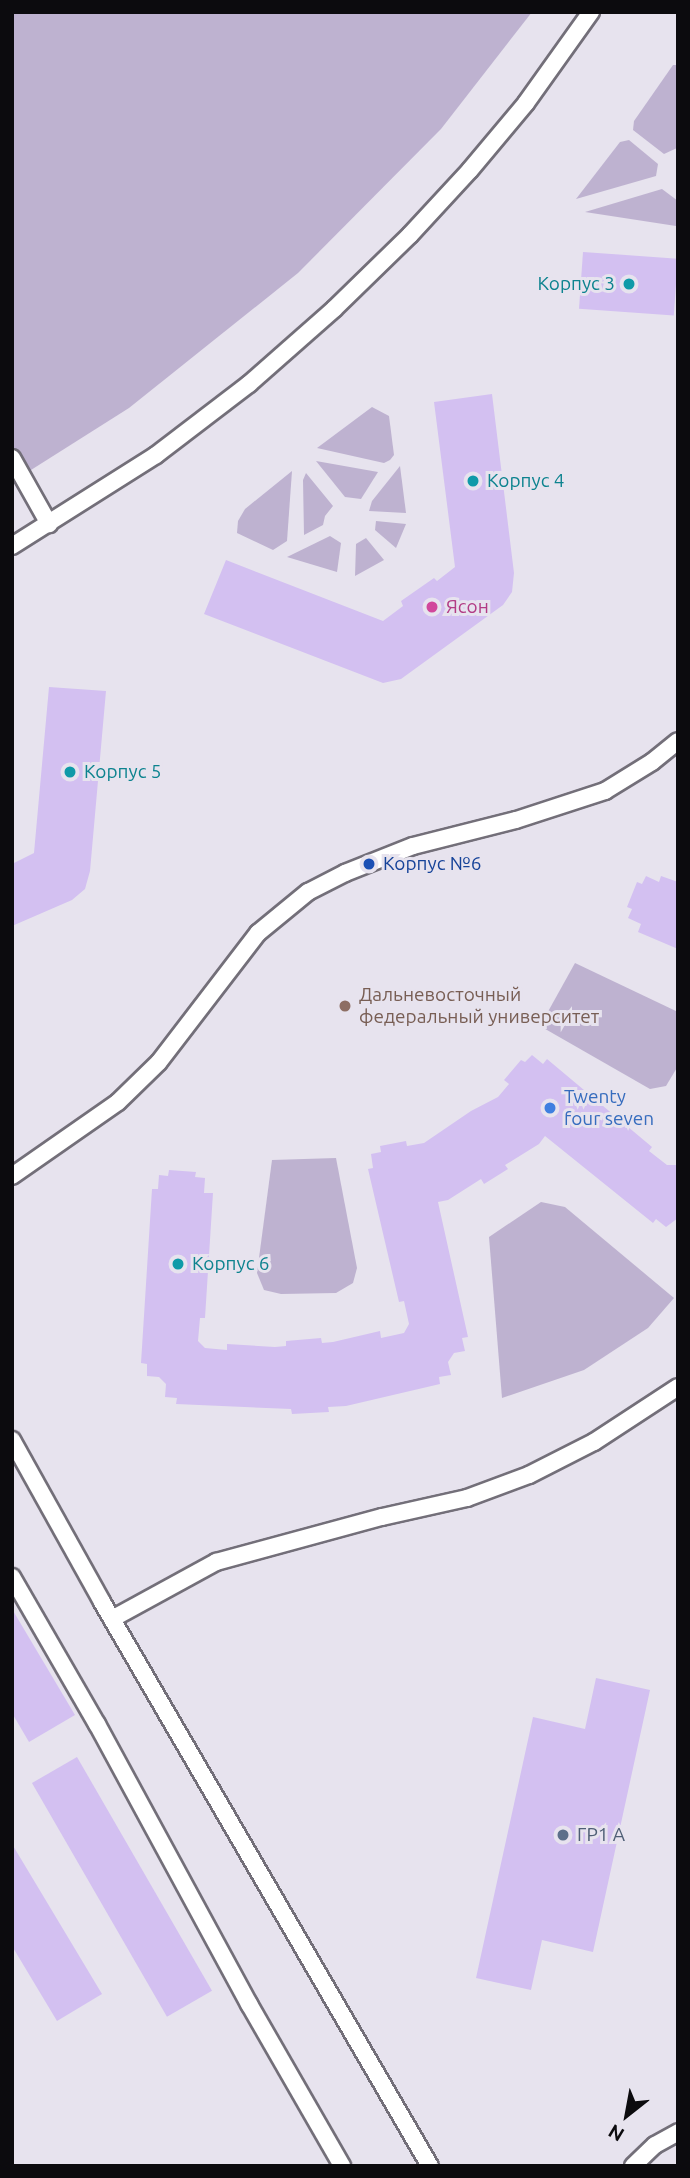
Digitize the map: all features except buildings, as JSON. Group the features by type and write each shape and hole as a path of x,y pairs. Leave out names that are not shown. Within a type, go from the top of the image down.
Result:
{"street":[{"path":"12,546 156,455 257,377 334,309 410,235 470,170 526,103 591,12"},
{"path":"12,458 49,524"},
{"path":"12,1176 118,1102 159,1062 258,933 308,892 345,873 413,846 516,820 606,791 652,762 678,741"},
{"path":"112,1619 216,1562 383,1517 467,1498 528,1475 594,1442 678,1387"},
{"path":"12,1440 112,1619 430,2166"},
{"path":"12,1577 97,1724 249,2004 342,2166"},
{"path":"633,2166 655,2145 678,2132"}],"shaded area":[{"path":"12,12 532,12 441,129 298,273 129,408 12,482"},
{"path":"673,65 678,65 677,148 664,154 633,130 634,121"},
{"path":"629,140 658,164 656,176 576,199 620,142"},
{"path":"662,189 678,201 676,226 585,212"},
{"path":"372,407 389,416 394,455 390,460 384,463 317,448"},
{"path":"316,461 378,472 361,499 345,497"},
{"path":"400,466 406,513 369,511 372,501"},
{"path":"292,471 287,541 273,550 237,533 238,521 245,509"},
{"path":"306,473 333,506 325,516 323,525 304,535 303,480"},
{"path":"376,521 406,524 396,548 375,530"},
{"path":"330,536 341,543 337,572 287,557"},
{"path":"366,538 384,560 355,576 356,544"},
{"path":"575,963 678,1012 678,1066 666,1086 650,1089 540,1026"},
{"path":"336,1158 357,1268 353,1283 336,1293 281,1294 264,1290 257,1273 272,1160"},
{"path":"541,1202 565,1207 674,1298 648,1328 584,1370 502,1398 489,1237"}],"place":[{"name":"Корпус 3","path":"629,284"},
{"name":"Корпус 4","path":"473,481"},
{"name":"Ясон","path":"432,607"},
{"name":"Корпус 5","path":"70,772"},
{"name":"Корпус №6","path":"369,864"},
{"name":"Дальневосточный федеральный университет","path":"345,1006"},
{"name":"Twenty four seven","path":"550,1108"},
{"name":"Корпус 6","path":"178,1264"},
{"name":"ГР1 А","path":"563,1835"}]}
